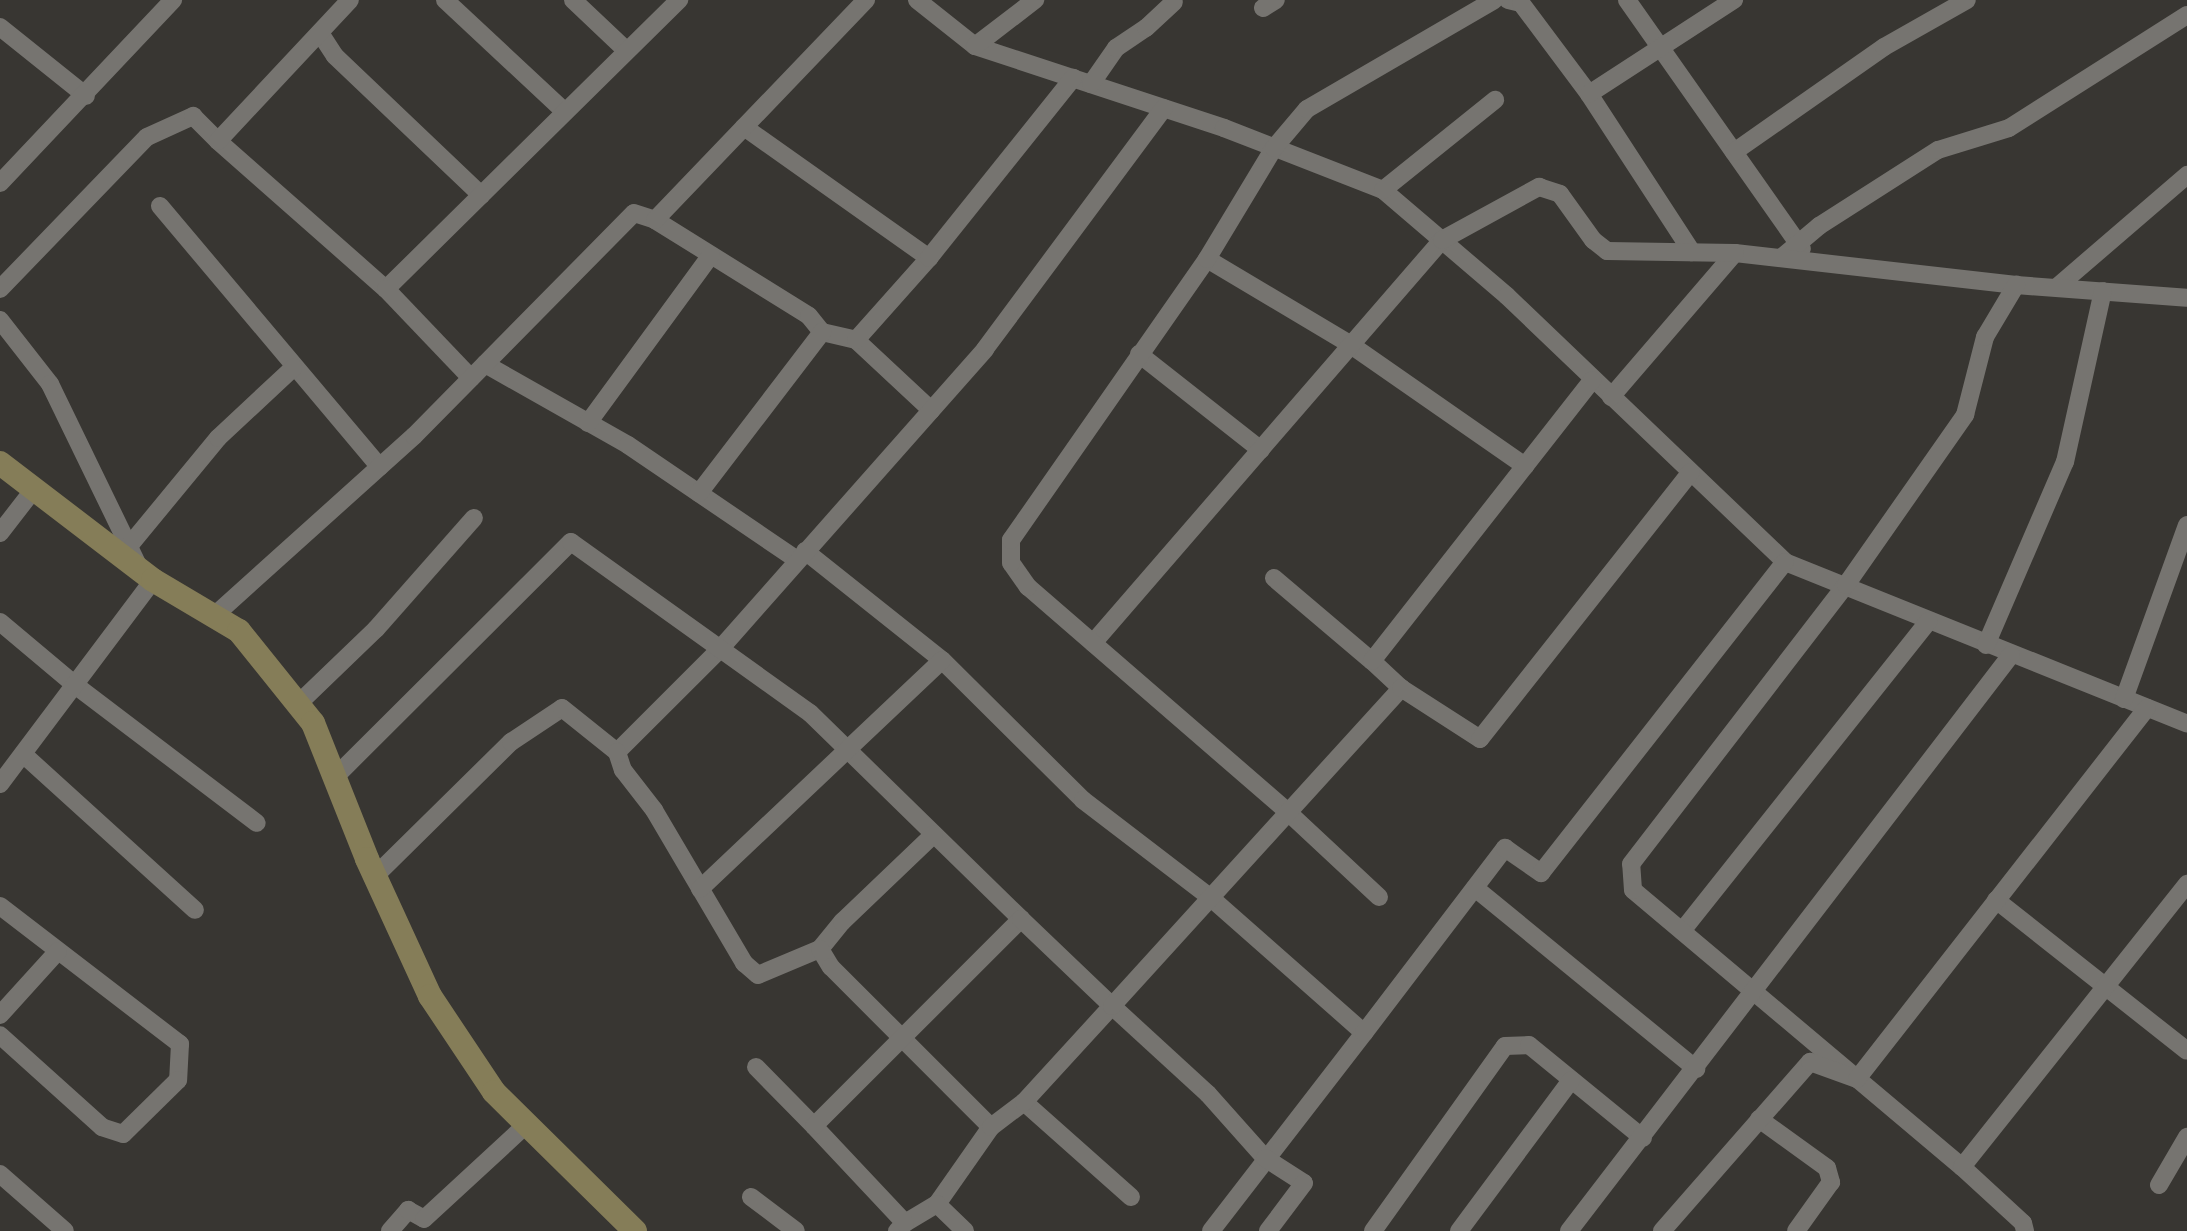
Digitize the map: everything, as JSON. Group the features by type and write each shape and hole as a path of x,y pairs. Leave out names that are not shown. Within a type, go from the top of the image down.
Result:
{"street":[{"path":"0,183 86,96 173,0"},
{"path":"218,141 350,0"},
{"path":"445,0 565,112"},
{"path":"573,0 627,51"},
{"path":"386,289 679,0"},
{"path":"655,220 866,0"},
{"path":"917,0 975,46 1164,108 1383,190 1507,296 1785,562 1846,584 1986,645 2187,724"},
{"path":"975,46 1035,0"},
{"path":"1379,897 1288,812 1028,587 1011,564 1011,540 1207,258 1274,148 1307,109 1494,0"},
{"path":"1508,0 1521,4 1589,94 1692,252"},
{"path":"1627,0 1810,261"},
{"path":"1589,94 1662,50 1734,0"},
{"path":"1734,152 1884,47 1967,0"},
{"path":"1091,84 1116,48 1146,28 1174,2"},
{"path":"1796,242 1938,150 2009,128 2187,15"},
{"path":"0,27 86,96"},
{"path":"320,33 335,57 481,195"},
{"path":"856,340 929,258 1073,78"},
{"path":"1383,190 1495,100"},
{"path":"617,752 720,649 985,349 1164,108"},
{"path":"0,289 147,137 193,116 386,289 471,378"},
{"path":"744,127 929,258"},
{"path":"2057,287 2187,175"},
{"path":"1093,643 1442,240 1539,187 1560,194 1593,240 1608,251 1735,253 2015,285 2187,298"},
{"path":"160,206 293,368 380,467"},
{"path":"214,616 380,467 634,213 655,220 809,316 821,332 856,340 931,410"},
{"path":"1781,258 1799,247 1796,242"},
{"path":"1611,397 1735,253"},
{"path":"588,423 711,255"},
{"path":"1207,258 1351,345 1525,466"},
{"path":"2015,285 1985,337 1965,415 1846,584 1631,864 1633,890 1753,994 1962,1167 2023,1223 2025,1231"},
{"path":"1986,645 2065,462 2103,291"},
{"path":"0,320 50,383 129,546 147,576"},
{"path":"699,493 821,332"},
{"path":"1139,354 1261,450"},
{"path":"485,364 588,423 801,556 942,660 1083,800 1211,898 1364,1033"},
{"path":"129,546 218,438 293,368"},
{"path":"1373,661 1592,380"},
{"path":"0,463 147,576 239,631 313,723 375,876 430,996 494,1092 635,1231"},
{"path":"1274,578 1401,688 1480,739 1691,472"},
{"path":"0,533 34,489"},
{"path":"298,704 376,629 474,518"},
{"path":"2124,699 2187,525"},
{"path":"335,777 571,542 810,713 1021,919 1208,1094 1265,1158 1304,1183 1268,1231"},
{"path":"1211,1231 1505,848 1541,873 1785,562"},
{"path":"0,784 75,685 147,576"},
{"path":"1682,931 1929,621"},
{"path":"0,622 75,685 257,823"},
{"path":"1569,1231 1696,1069 2011,655"},
{"path":"699,890 942,660"},
{"path":"757,1067 814,1126 901,1227 937,1204 991,1127 1024,1102 1401,688"},
{"path":"375,876 511,742 562,708 617,752 623,770 654,810 744,963 758,975 820,949 842,922 934,834"},
{"path":"1857,1079 2147,708"},
{"path":"23,754 195,910"},
{"path":"1962,1167 2107,988 2187,884"},
{"path":"1475,888 1696,1069"},
{"path":"1996,900 2187,1051"},
{"path":"0,906 180,1044 178,1080 123,1134 102,1127 0,1035"},
{"path":"814,1126 1021,919"},
{"path":"820,949 831,967 991,1127"},
{"path":"0,1015 58,951"},
{"path":"1373,1231 1505,1046 1529,1045 1643,1138"},
{"path":"1661,1231 1810,1062 1857,1079"},
{"path":"1459,1231 1571,1080"},
{"path":"1024,1102 1131,1197"},
{"path":"1759,1119 1827,1168 1831,1182 1796,1231"},
{"path":"390,1231 408,1210 424,1219 526,1125"},
{"path":"2159,1185 2187,1136"},
{"path":"0,1174 65,1231"},
{"path":"751,1197 796,1231"},
{"path":"937,1204 965,1231"}]}
